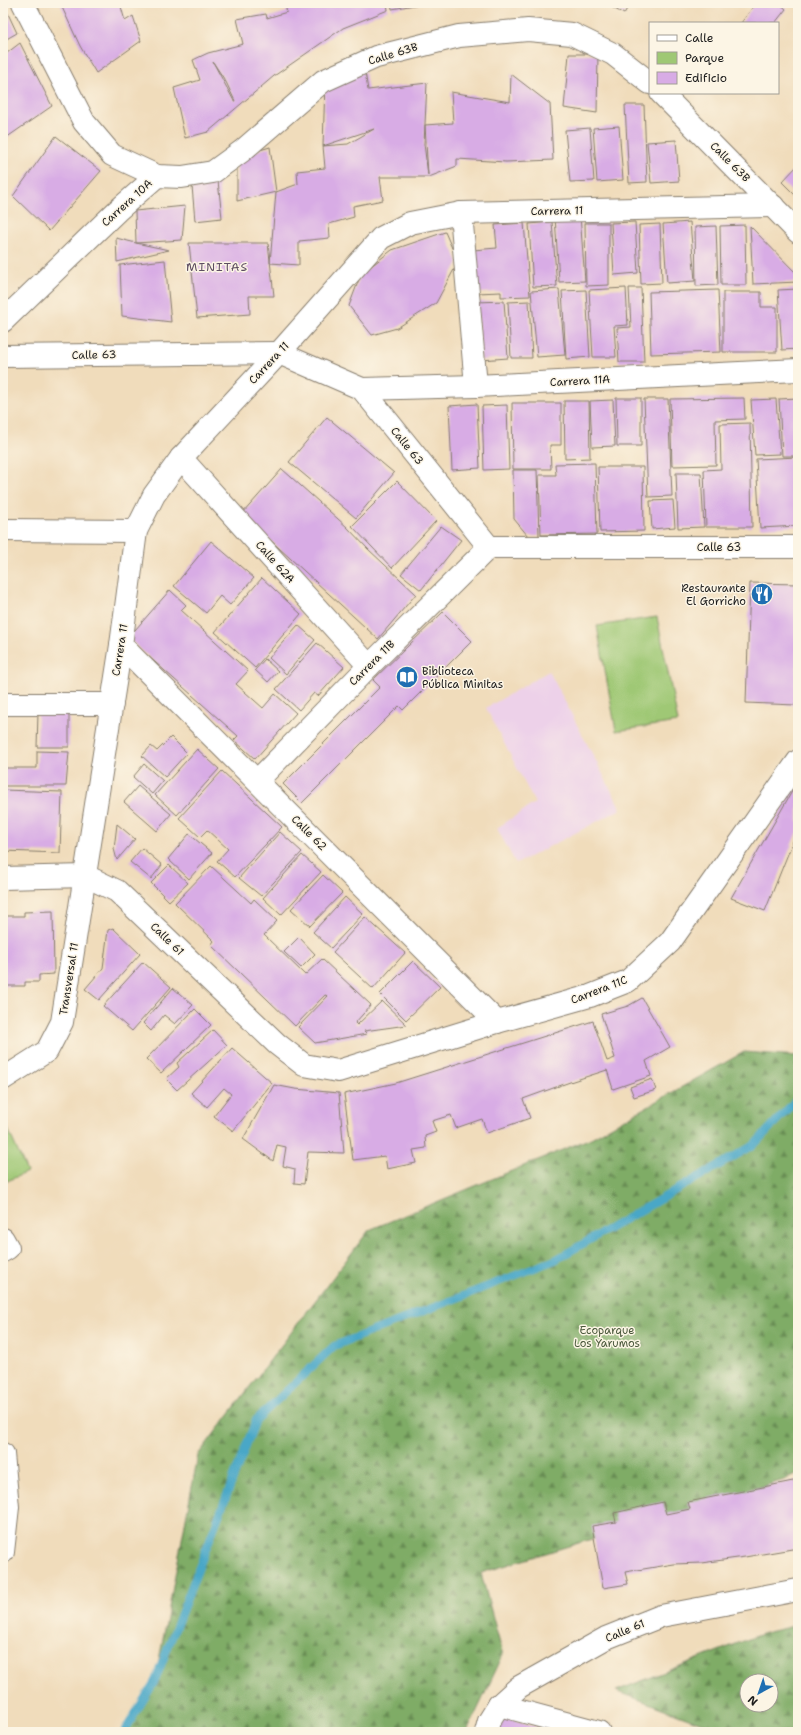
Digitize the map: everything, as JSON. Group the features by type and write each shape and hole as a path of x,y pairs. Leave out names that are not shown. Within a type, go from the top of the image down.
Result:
{"street":[{"name":"Carrera 10A","path":"3,321 116,211 157,176 112,155 84,122 23,3"},
{"name":"Calle 63B","path":"157,176 182,177 212,172 242,151 323,81 376,57 459,36 528,30 572,34 613,54 649,82"},
{"name":"Calle 63B","path":"662,94 798,232"},
{"name":"Carrera 11","path":"86,876 121,645 136,531 154,495 181,458 279,353 381,238 410,223 461,213 773,206"},
{"path":"461,213 476,386"},
{"name":"Calle 63","path":"3,356 279,353 362,389 489,547 798,547"},
{"name":"Carrera 11A","path":"362,389 476,386 798,370"},
{"name":"Calle 62A","path":"181,458 369,666"},
{"path":"3,530 136,531"},
{"name":"Carrera 11B","path":"257,781 369,666 489,547"},
{"name":"Calle 62","path":"121,645 497,1022"},
{"path":"3,704 112,704"},
{"name":"Carrera 11C","path":"304,1066 338,1072 497,1022 590,996 628,981 670,942 798,761"},
{"name":"Calle 61","path":"3,878 86,876 117,891 277,1044 304,1066"},
{"name":"Transversal 11","path":"3,1079 47,1051 62,1022 86,876"},
{"path":"3,1454 8,1507 3,1552"},
{"name":"Calle 61","path":"486,1732 489,1721 498,1705 519,1687 606,1638 661,1616 798,1590"},
{"path":"498,1705 599,1732"}],"shaded area":[{"path":"549,671 621,809 516,864 497,828 535,803 486,708"}],"green space":[{"path":"657,617 678,722 616,731 597,626"},
{"name":"Ecoparque Los Yarumos","path":"744,1052 798,1056 798,1474 784,1480 481,1573 503,1655 467,1732 124,1732 155,1681 198,1455 369,1230 591,1138"},
{"path":"3,1118 27,1172 3,1183"},
{"path":"798,1625 798,1732 726,1732 616,1691 764,1633"}],"building":[{"path":"3,3 17,33 3,41"},
{"path":"60,3 120,3 125,21 133,16 141,41 96,73 80,46"},
{"path":"284,3 387,3 388,10 343,28 274,76 208,132 185,138 174,88 200,80 193,60 208,53 243,44 237,19 266,14 267,18 287,12","holes":["213,62 226,82 235,101"]},
{"path":"391,3 420,3 420,4 392,9"},
{"path":"604,3 630,3 624,14"},
{"path":"756,3 779,3 786,9 776,22 742,22"},
{"path":"20,43 52,106 3,140 3,56"},
{"path":"569,54 598,54 597,113 564,108"},
{"path":"365,72 368,90 427,83 424,144 428,175 425,125 453,123 451,92 510,102 511,74 550,104 553,160 506,162 457,159 457,166 429,177 380,177 383,200 353,206 354,217 329,224 330,238 299,241 299,265 270,263 276,192 298,184 297,171 325,168 323,146 325,82","holes":["374,129 348,144 323,146"]},
{"path":"625,105 644,105 647,182 629,183"},
{"path":"619,126 623,180 597,182 593,128"},
{"path":"590,128 594,181 570,182 565,130"},
{"path":"56,136 101,171 49,231 13,196"},
{"path":"676,140 679,181 651,183 647,142"},
{"path":"270,147 276,192 237,201 237,157"},
{"path":"798,165 798,198 782,182"},
{"path":"218,181 222,218 195,221 192,186"},
{"path":"185,206 182,240 136,243 135,211"},
{"path":"580,215 585,281 559,282 555,216"},
{"path":"552,222 557,286 533,287 529,224"},
{"path":"635,222 638,273 614,275 611,223"},
{"path":"690,222 695,281 667,283 663,224"},
{"path":"524,223 530,296 501,297 501,292 477,293 473,250 497,248 495,225"},
{"path":"585,223 609,223 609,285 586,286"},
{"path":"660,224 662,283 641,284 639,225"},
{"path":"745,225 746,285 721,285 720,226"},
{"path":"716,226 718,285 696,286 695,227"},
{"path":"750,226 798,275 798,282 753,284"},
{"path":"445,232 458,262 436,303 397,328 372,335 349,306 361,274 392,250"},
{"path":"116,238 169,250 117,262"},
{"path":"189,243 268,243 274,296 249,296 250,314 197,318"},
{"path":"165,260 171,322 122,316 120,265"},
{"path":"626,288 628,325 614,326 616,357 593,357 589,290"},
{"path":"629,288 641,288 644,362 619,362 617,328 631,327"},
{"path":"559,289 565,355 537,357 531,291"},
{"path":"798,289 798,349 782,350 778,290"},
{"path":"586,290 590,357 566,359 562,291"},
{"path":"718,290 721,352 651,354 649,292"},
{"path":"723,292 761,292 761,307 777,307 777,352 723,352"},
{"path":"504,301 508,358 481,360 477,302"},
{"path":"529,301 532,358 511,358 508,302"},
{"path":"616,398 641,398 641,446 617,446"},
{"path":"744,398 745,419 715,420 716,465 672,466 670,399"},
{"path":"798,398 798,456 782,456 779,399"},
{"path":"644,399 668,399 672,496 648,497"},
{"path":"776,399 780,454 755,455 751,400"},
{"path":"613,400 615,446 592,447 590,401"},
{"path":"564,401 589,401 590,458 565,459"},
{"path":"512,403 561,403 561,445 550,445 551,469 513,469"},
{"path":"477,404 480,468 452,470 449,406"},
{"path":"507,405 509,469 484,470 482,406"},
{"path":"327,417 394,473 356,518 289,462"},
{"path":"750,423 752,527 706,527 704,470 721,469 720,424"},
{"path":"798,457 798,526 760,528 756,459"},
{"path":"595,463 597,534 541,535 539,475 556,475 555,464"},
{"path":"598,467 643,467 644,531 600,532"},
{"path":"282,469 347,527 416,594 378,639 242,514"},
{"path":"513,470 537,470 539,536 528,536 514,519"},
{"path":"676,473 701,473 704,527 678,528"},
{"path":"397,481 436,521 392,568 352,526"},
{"path":"673,500 675,527 652,529 650,501"},
{"path":"441,526 461,540 421,590 401,574"},
{"path":"211,541 254,578 230,605 220,596 206,613 174,586"},
{"path":"262,578 301,614 255,668 215,632"},
{"path":"750,583 798,584 796,705 746,703"},
{"path":"170,590 186,605 181,610 248,671 236,684 263,708 275,694 296,713 255,759 234,740 238,736 128,638"},
{"path":"443,612 472,641 403,710 399,706 302,803 283,784 380,687 373,680"},
{"path":"298,625 315,640 286,674 269,658"},
{"path":"317,643 344,667 318,696 314,693 299,710 276,689"},
{"path":"265,659 278,671 268,682 255,670"},
{"path":"38,713 69,713 69,747 37,747"},
{"path":"171,737 187,753 165,777 142,756 151,746 157,751"},
{"path":"197,749 219,769 177,815 155,795"},
{"path":"37,751 69,752 66,786 3,786 4,768 37,768"},
{"path":"144,764 163,781 152,794 133,777"},
{"path":"222,771 282,827 235,877 217,861 228,849 207,830 200,837 179,818"},
{"path":"138,786 171,814 157,831 124,802"},
{"path":"794,788 798,790 798,829 765,911 731,898"},
{"path":"3,790 62,792 60,853 3,851"},
{"path":"117,824 135,839 117,860 114,849"},
{"path":"280,832 302,852 261,896 239,878"},
{"path":"189,834 212,853 189,879 168,859"},
{"path":"142,848 162,865 151,879 130,862"},
{"path":"302,855 321,872 281,915 263,898"},
{"path":"169,865 188,883 169,901 151,883"},
{"path":"211,866 251,903 254,899 277,921 264,935 305,975 322,959 371,1005 355,1023 357,1025 382,1001 407,1025 364,1031 367,1034 315,1043 298,1027 328,996 325,995 295,1026 211,945 214,941 175,903"},
{"path":"323,875 342,893 310,926 291,909"},
{"path":"345,897 363,914 331,948 313,932"},
{"path":"53,911 54,974 39,975 39,982 25,982 25,986 3,986 3,916 24,916 24,912"},
{"path":"365,917 405,953 373,989 333,952"},
{"path":"113,928 140,954 99,1000 85,989 103,968 108,930"},
{"path":"299,937 315,954 301,968 284,952"},
{"path":"413,961 440,987 406,1020 380,994"},
{"path":"143,962 171,987 132,1031 103,1006"},
{"path":"173,988 193,1005 175,1024 164,1015 151,1031 143,1023"},
{"path":"642,998 670,1047 646,1061 651,1076 613,1089 607,1070 570,1082 523,1099 530,1118 487,1133 482,1119 456,1128 451,1115 432,1121 436,1132 425,1136 426,1148 413,1150 416,1163 387,1169 385,1156 353,1160 344,1094 396,1083 593,1021 607,1061 615,1058 601,1014 628,1006"},
{"path":"195,1009 211,1025 161,1073 146,1059"},
{"path":"213,1030 227,1045 177,1090 166,1079 179,1067 177,1063"},
{"path":"232,1048 272,1083 233,1131 214,1116 231,1094 224,1088 207,1107 191,1093"},
{"path":"652,1079 656,1090 634,1097 630,1087"},
{"path":"274,1085 295,1089 339,1093 344,1153 308,1152 304,1184 294,1183 295,1169 283,1166 286,1147 277,1145 273,1161 243,1139"},
{"path":"798,1480 798,1548 745,1557 701,1563 674,1564 625,1572 628,1584 603,1588 592,1526 616,1522 614,1513 663,1502 666,1514 690,1509 688,1502"},
{"path":"500,1715 540,1728 539,1732 495,1732"}],"waterway":[{"path":"124,1732 155,1681 256,1420 334,1346 555,1260 754,1145 798,1098"}],"place":[{"name":"Restaurante El Gorricho","path":"762,594"},
{"name":"Biblioteca Pública Minitas","path":"407,677"}],"district":[{"name":"MINITAS","path":"217,267"}]}
